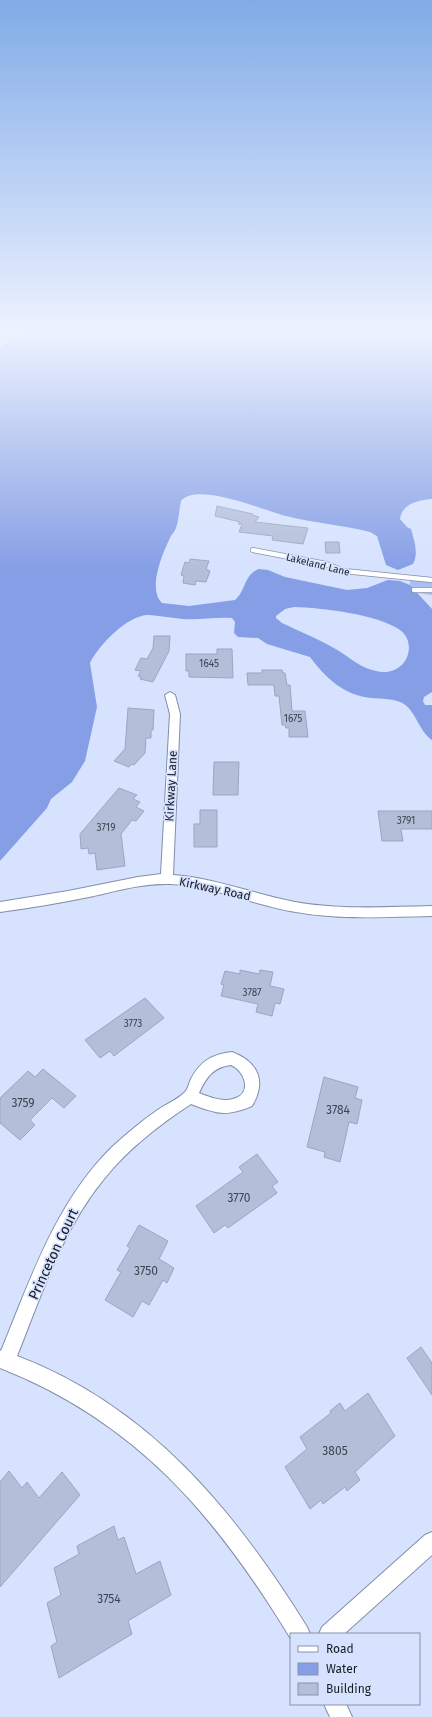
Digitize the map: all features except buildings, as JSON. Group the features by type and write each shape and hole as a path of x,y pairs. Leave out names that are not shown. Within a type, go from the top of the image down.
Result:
{"street":[{"name":"Kirkway Lane","path":"168,879 175,714 174,705 170,694"},
{"name":"Kirkway Road","path":"0,906 64,897 147,880 168,879 197,883 271,902 318,910 362,913 432,911"},
{"name":"Princeton Court","path":"3,1360 55,1244 82,1196 97,1175 124,1145 160,1116 190,1097"},
{"path":"3,1360 43,1376 78,1394 114,1418 159,1454 186,1479 216,1512 274,1590 299,1633"},
{"path":"330,1633 432,1542"},
{"path":"335,1705 341,1717"}],"lane":[{"name":"Lakeland Lane","path":"252,550 326,564 344,571 393,574 432,580"},
{"path":"414,590 432,590"}],"shaded area":[{"path":"410,578 432,582 432,595 418,593 410,585"}],"water":[{"path":"0,411 432,411 432,499 421,500 407,506 401,514 400,519 407,527 411,529 415,542 416,555 413,564 398,570 386,565 377,536 370,532 286,516 232,499 201,494 189,496 181,501 175,531 164,551 158,570 156,589 158,597 162,603 189,606 235,600 239,596 250,575 259,569 268,570 285,577 347,590 367,588 388,580 400,581 410,585 432,609 432,692 424,697 423,701 425,705 432,705 432,740 424,732 412,712 404,704 392,700 371,698 352,693 343,689 329,678 310,657 267,644 258,638 238,637 234,633 235,622 232,618 179,619 150,615 142,616 133,619 115,632 100,648 90,663 97,707 85,761 72,782 51,799 47,808 0,861","holes":["294,607 334,610 378,620 390,624 400,630 406,636 409,651 402,665 395,670 386,672 371,670 361,666 325,643 282,623 276,618 276,616 285,609"]}]}
